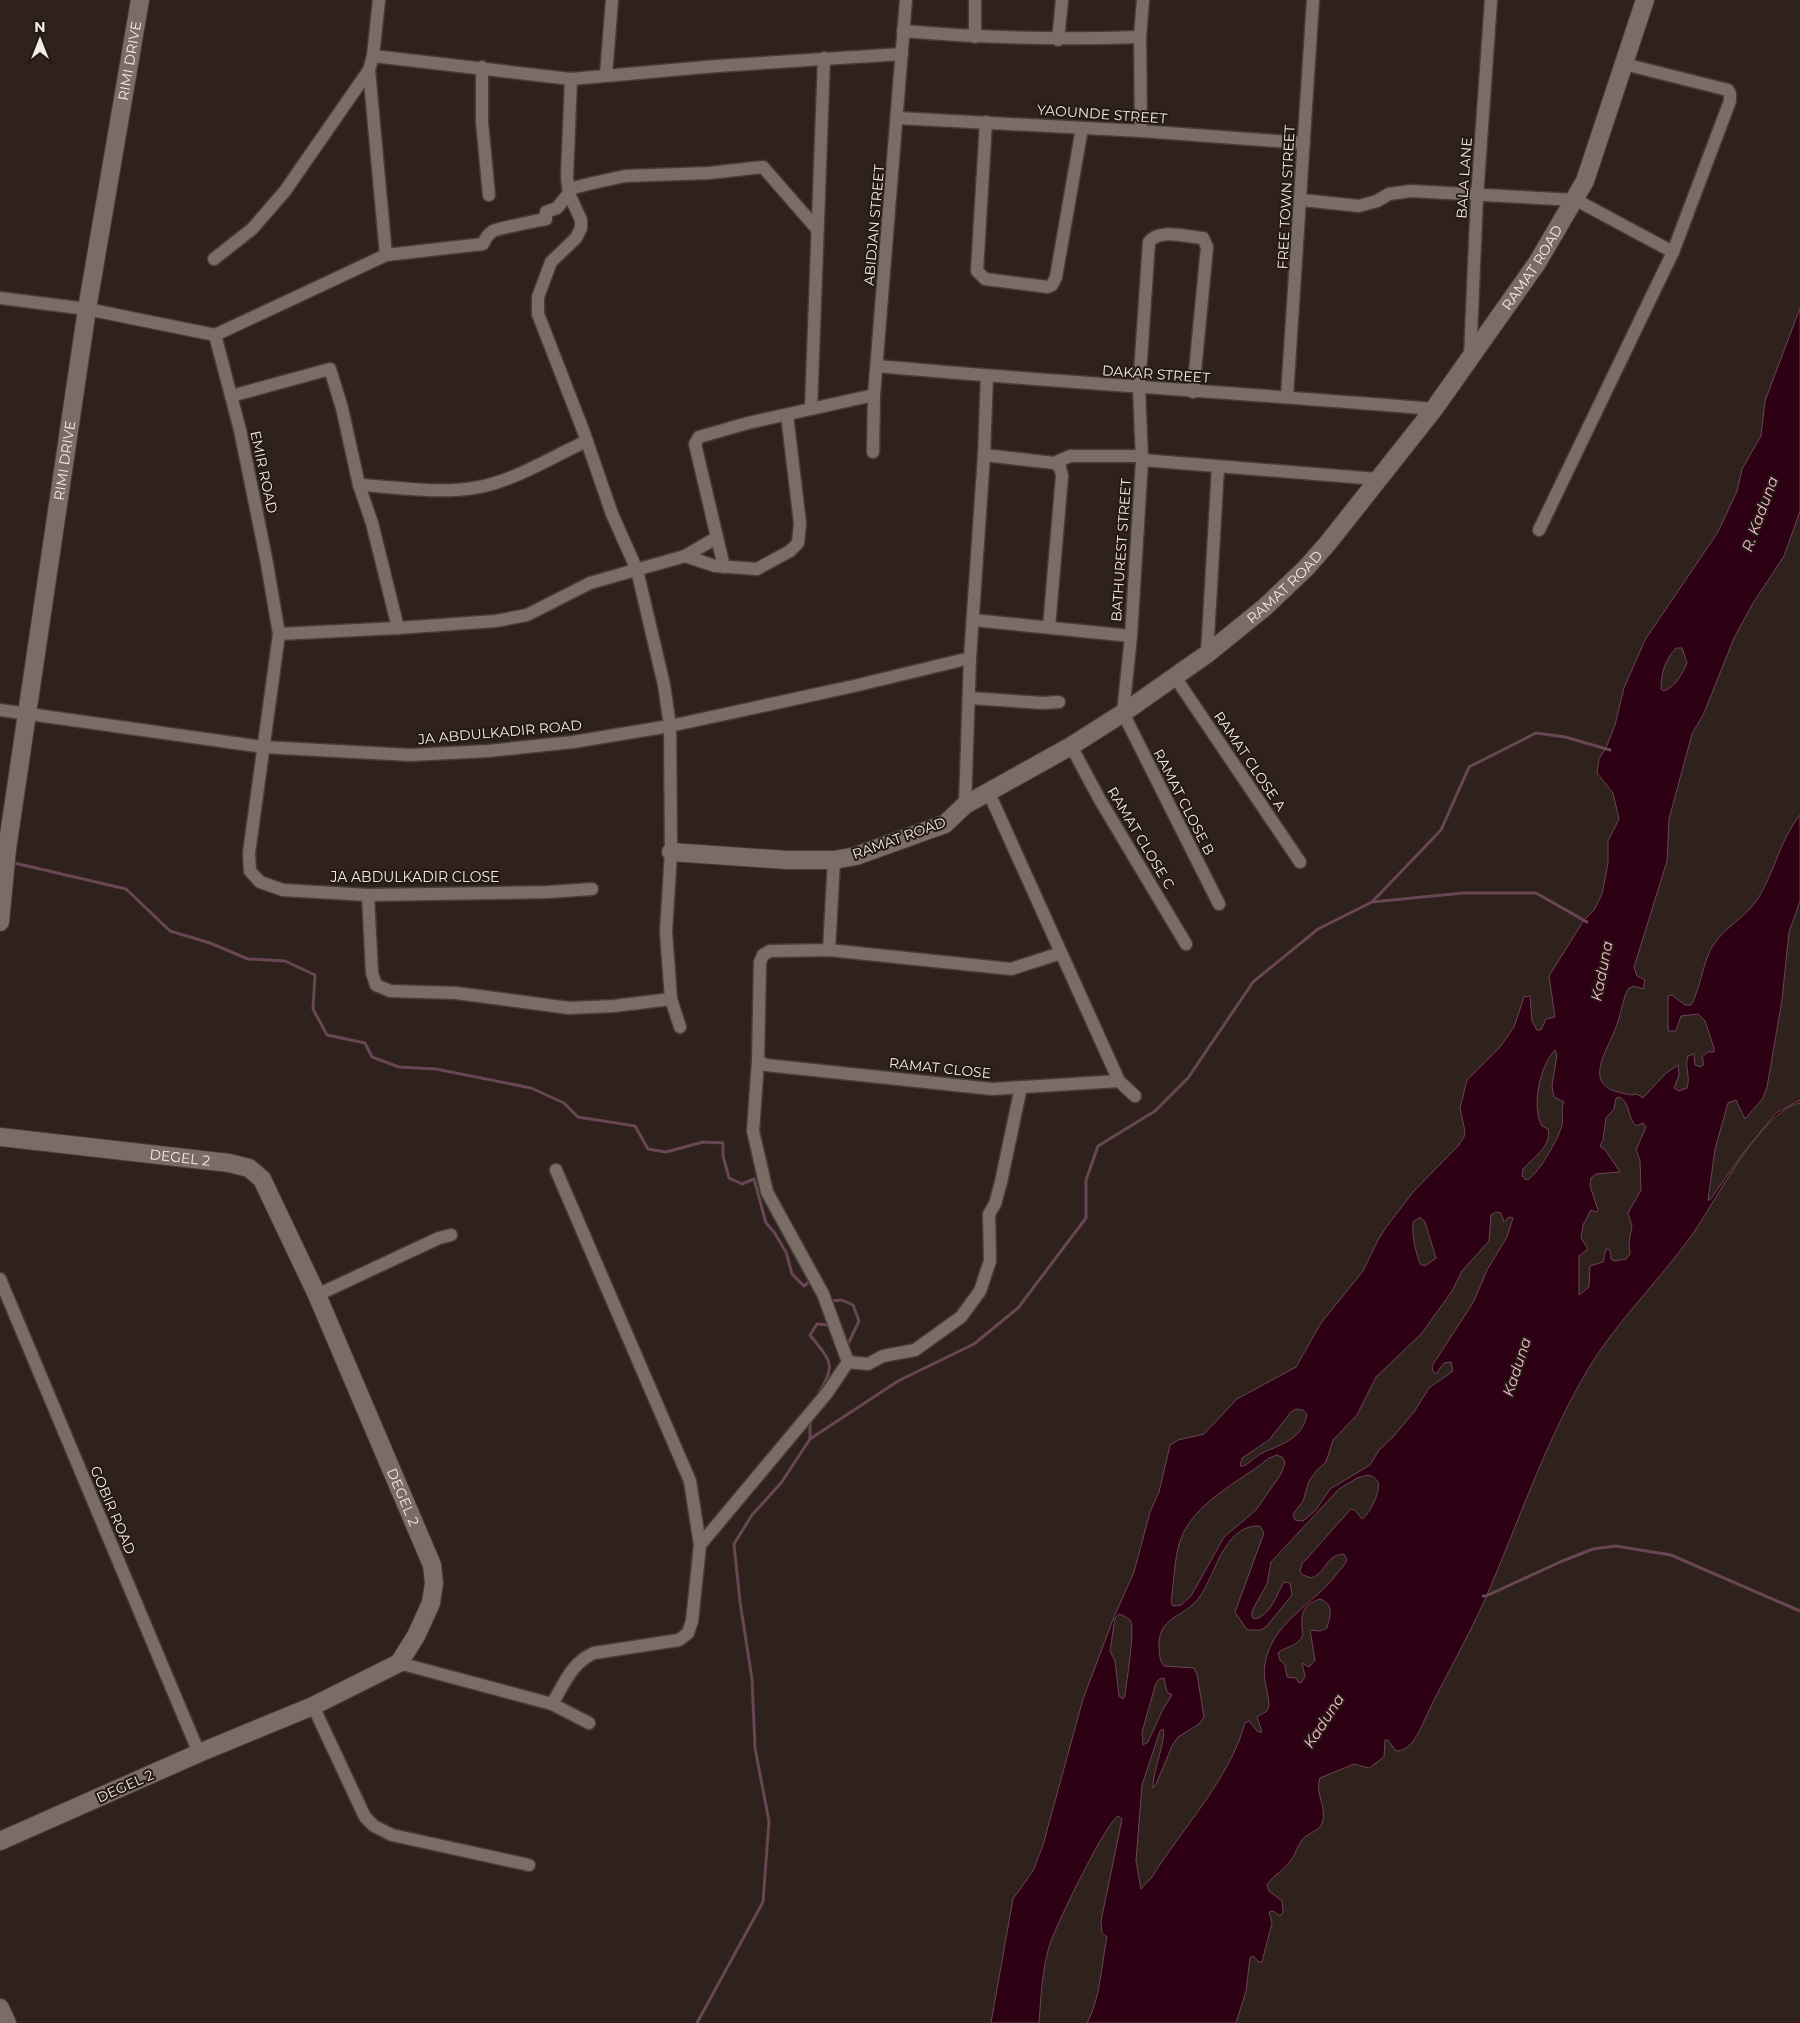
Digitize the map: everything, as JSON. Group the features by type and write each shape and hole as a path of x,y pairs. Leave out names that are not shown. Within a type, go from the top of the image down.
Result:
{"street":[{"name":"RIMI DRIVE","path":"0,922 4,867 86,309 140,0"},
{"path":"214,259 252,229 285,191 369,70 373,56 379,0"},
{"path":"606,75 612,0"},
{"name":"ABIDJAN STREET","path":"873,452 874,396 898,118 906,0"},
{"path":"975,0 975,37"},
{"path":"1058,40 1062,0"},
{"path":"1141,131 1140,36 1143,0"},
{"name":"FREE TOWN STREET","path":"1287,396 1302,200 1313,0"},
{"name":"BALA LANE","path":"1470,359 1477,196 1491,0"},
{"name":"RAMAT ROAD","path":"671,852 787,860 834,860 856,856 945,824 965,805 1071,746 1124,713 1208,654 1265,607 1306,568 1434,410 1537,263 1576,200 1585,181 1645,0"},
{"path":"903,30 975,37 1058,40 1140,36"},
{"path":"373,56 571,79 824,58 902,54"},
{"path":"811,409 824,58"},
{"path":"1539,530 1673,252 1730,94 1728,90 1624,64"},
{"path":"482,68 482,122 489,195"},
{"path":"369,70 386,255"},
{"path":"571,79 569,145 566,159 569,194 581,220 581,228 576,238 551,262 538,297 538,314 587,441 612,514 637,570 664,684 670,726 671,852 666,932 671,999 680,1027"},
{"name":"YAOUNDE STREET","path":"898,118 1141,131 1304,143"},
{"path":"986,122 977,271 985,279 1048,287 1056,277 1082,128"},
{"path":"0,298 86,309 216,335 386,255 483,244 486,236 494,230 514,228 533,221 546,219 546,212 557,208 573,188 625,176 723,172 763,167 818,230"},
{"path":"1302,200 1359,206 1377,201 1389,194 1411,191 1576,200 1673,252"},
{"name":"BATHUREST STREET","path":"1124,713 1131,636 1141,458 1138,388 1149,242 1154,236 1161,234 1203,238 1207,247 1193,392"},
{"name":"EMIR ROAD","path":"216,335 266,558 279,634 263,747"},
{"name":"DAKAR STREET","path":"877,366 1138,388 1287,396 1434,410"},
{"path":"231,396 330,369 342,408 359,485 372,523 398,628"},
{"path":"965,805 970,658 984,455 987,376"},
{"path":"724,567 695,444 699,437 748,423 874,396"},
{"path":"685,556 715,566 757,569 790,551 798,542 800,523 787,415"},
{"path":"359,485 455,490 475,488 505,480 587,441"},
{"path":"984,455 1054,463 1060,467 1062,476 1049,627"},
{"path":"1054,463 1070,456 1141,458 1218,468 1377,479"},
{"path":"1208,654 1218,468"},
{"path":"279,634 398,628 496,620 528,615 590,582 685,556 716,538"},
{"path":"973,620 1131,636"},
{"name":"JA ABDULKADIR ROAD","path":"0,710 263,747 410,755 488,751 573,742 670,726 970,658"},
{"name":"RAMAT CLOSE A","path":"1175,677 1300,862"},
{"path":"969,698 1043,703 1059,702"},
{"name":"RAMAT CLOSE B","path":"1124,713 1219,904"},
{"name":"RAMAT CLOSE C","path":"1071,746 1100,800 1186,944"},
{"name":"JA ABDULKADIR CLOSE","path":"263,747 249,854 250,871 260,882 283,890 368,895 548,892 592,889"},
{"path":"988,791 1119,1081 1135,1096"},
{"path":"829,950 834,860"},
{"path":"368,895 372,973 376,985 390,991 456,993 569,1008 614,1006 671,999"},
{"path":"848,1362 823,1294 767,1192 753,1131 758,1061 760,962 764,955 770,951 829,950 1011,969 1061,953"},
{"name":"RAMAT CLOSE","path":"758,1061 766,1065 992,1089 1119,1081"},
{"path":"848,1362 868,1364 883,1356 915,1350 961,1317 980,1291 990,1261 989,1214 995,1204 1001,1182 1021,1087"},
{"name":"DEGEL 2","path":"0,1137 229,1163 249,1168 262,1180 317,1295 432,1565 434,1584 431,1604 416,1636 399,1663 313,1706 199,1753 0,1841"},
{"path":"552,1704 576,1663 583,1658 594,1653 679,1640 688,1634 692,1620 700,1545 690,1481 556,1170"},
{"path":"317,1295 438,1238 451,1234"},
{"name":"GOBIR ROAD","path":"0,1279 199,1753"},
{"path":"700,1545 827,1394 848,1362"},
{"path":"399,1663 552,1704 589,1723"},
{"path":"313,1706 365,1817 374,1826 392,1835 529,1865"},
{"path":"0,2008 7,2023"}],"water":[{"path":"1800,308 1800,511 1784,556 1753,603 1734,638 1704,713 1692,734 1669,819 1667,861 1634,967 1637,976 1645,980 1643,989 1634,986 1628,989 1618,1022 1604,1054 1600,1073 1602,1081 1607,1087 1626,1094 1637,1094 1643,1098 1665,1074 1678,1065 1679,1075 1674,1088 1679,1091 1687,1088 1688,1056 1694,1054 1695,1065 1701,1067 1704,1064 1702,1057 1708,1052 1714,1052 1714,1048 1705,1021 1698,1014 1681,1016 1676,1031 1668,1031 1668,996 1672,995 1685,1005 1691,1005 1712,947 1759,897 1787,835 1800,815 1800,901 1789,932 1782,1000 1767,1087 1763,1098 1745,1119 1736,1100 1728,1103 1715,1149 1708,1200 1710,1200 1744,1152 1776,1113 1800,1100 1800,1103 1785,1110 1770,1122 1755,1140 1726,1181 1692,1235 1612,1334 1588,1369 1546,1452 1478,1614 1415,1739 1410,1745 1400,1751 1396,1751 1388,1740 1385,1740 1384,1757 1369,1768 1354,1764 1320,1778 1319,1789 1323,1812 1321,1826 1302,1840 1289,1863 1267,1885 1269,1891 1282,1901 1283,1912 1280,1916 1273,1911 1269,1912 1272,1923 1262,1962 1259,1962 1253,1956 1250,1958 1246,1991 1236,2023 1087,2023 1098,1992 1107,1937 1102,1933 1101,1921 1122,1819 1118,1816 1092,1855 1054,1933 1047,1953 1039,2023 991,2023 1013,1899 1033,1871 1043,1845 1083,1699 1114,1617 1134,1572 1150,1512 1159,1492 1170,1445 1178,1440 1204,1434 1237,1399 1296,1367 1321,1323 1363,1271 1387,1226 1413,1192 1458,1146 1464,1137 1465,1131 1460,1108 1467,1080 1500,1047 1514,1027 1524,997 1530,996 1532,1021 1537,1030 1541,1030 1546,1019 1555,1017 1549,976 1584,920 1594,910 1602,894 1608,863 1608,841 1619,819 1613,793 1597,773 1599,759 1606,748 1615,725 1624,688 1645,640 1718,532 1737,491 1742,469 1761,436 1765,401","holes":["1676,648 1682,648 1687,663 1675,684 1663,691 1661,689 1662,678 1666,662","1555,1050 1557,1055 1552,1086 1554,1097 1564,1102 1562,1125 1552,1147 1536,1173 1526,1180 1522,1176 1523,1169 1544,1147 1548,1135 1548,1129 1542,1126 1537,1108 1541,1076","1620,1097 1626,1104 1631,1119 1636,1126 1643,1123 1646,1127 1636,1150 1640,1160 1641,1190 1628,1213 1632,1226 1629,1242 1630,1254 1626,1259 1614,1261 1611,1259 1610,1250 1606,1249 1603,1262 1590,1266 1589,1287 1579,1295 1579,1256 1588,1249 1581,1238 1583,1225 1591,1210 1596,1212 1598,1210 1590,1186 1591,1178 1596,1174 1620,1172 1606,1151 1600,1146 1603,1140 1606,1118 1614,1109 1616,1098","1496,1212 1501,1213 1504,1222 1509,1217 1513,1218 1507,1237 1487,1270 1474,1301 1432,1366 1436,1374 1444,1363 1451,1362 1453,1371 1429,1388 1414,1412 1379,1450 1370,1465 1330,1489 1316,1510 1303,1521 1295,1520 1293,1514 1303,1501 1309,1481 1326,1462 1333,1440 1357,1415 1376,1377 1422,1333 1452,1291 1462,1271 1489,1241 1491,1215","1420,1217 1425,1222 1436,1258 1425,1266 1420,1264 1413,1232 1413,1222","1296,1409 1303,1410 1307,1414 1301,1429 1291,1439 1261,1453 1244,1466 1240,1466 1242,1458 1269,1440 1291,1412","1277,1455 1283,1458 1285,1463 1281,1474 1256,1510 1224,1537 1191,1596 1181,1605 1173,1606 1171,1602 1176,1556 1180,1541 1187,1527 1206,1504 1269,1458","1368,1475 1374,1477 1378,1482 1378,1491 1365,1516 1362,1519 1355,1510 1351,1509 1302,1564 1300,1571 1303,1575 1311,1578 1320,1573 1329,1561 1338,1555 1344,1554 1347,1559 1344,1566 1326,1586 1284,1626 1269,1649 1264,1670 1269,1706 1267,1711 1257,1717 1262,1732 1258,1732 1249,1721 1245,1723 1238,1744 1217,1784 1152,1877 1141,1889 1136,1861 1142,1785 1160,1731 1163,1729 1164,1733 1153,1788 1178,1737 1199,1724 1204,1717 1197,1674 1194,1668 1164,1666 1161,1662 1159,1638 1162,1630 1172,1619 1198,1599 1222,1554 1237,1534 1247,1528 1260,1526 1264,1533 1235,1612 1247,1630 1261,1630 1266,1627 1292,1595 1290,1583 1284,1582 1269,1609 1261,1617 1255,1619 1252,1617 1252,1611 1267,1584 1271,1562 1339,1489 1357,1478","1320,1599 1325,1601 1330,1608 1330,1615 1327,1628 1320,1631 1310,1630 1315,1660 1309,1667 1302,1663 1305,1676 1302,1682 1299,1683 1296,1678 1287,1677 1285,1665 1280,1660 1278,1653 1294,1645 1303,1635 1302,1618 1308,1605","1119,1614 1129,1619 1132,1625 1130,1656 1123,1699 1119,1696 1115,1661 1110,1651 1115,1618","1164,1678 1167,1692 1172,1695 1163,1709 1148,1742 1143,1745 1142,1732 1156,1683"]}],"waterway":[{"path":"697,2023 763,1902 769,1821 755,1748 752,1679 740,1602 734,1544 752,1515 781,1483 810,1439 898,1381 974,1344 1018,1308 1086,1218 1086,1180 1098,1146 1155,1111 1188,1078 1253,982 1318,929 1372,902 1441,830 1469,767 1536,733 1565,737 1610,750"},
{"path":"10,862 126,889 170,931 210,943 248,959 285,961 315,975 313,1009 327,1035 365,1043 372,1057 399,1067 436,1069 531,1088 564,1103 578,1117 635,1126 648,1149 666,1152 703,1142 723,1143 723,1156 729,1178 742,1184 754,1179 766,1223 786,1252 792,1274 804,1286 810,1281 812,1283"},
{"path":"1372,902 1463,893 1536,893 1587,922"},
{"path":"830,1301 842,1300 853,1305 859,1321 848,1344 845,1342"},
{"path":"819,1393 828,1375 829,1362 810,1335 817,1324 828,1325"},
{"path":"810,1420 810,1439"},
{"path":"1483,1596 1593,1549 1616,1546 1671,1555 1800,1611"}],"water label":[{"name":"R. Kaduna","path":"1760,514"},
{"name":"Kaduna","path":"1602,971"},
{"name":"Kaduna","path":"1517,1367"},
{"name":"Kaduna","path":"1324,1721"}]}
